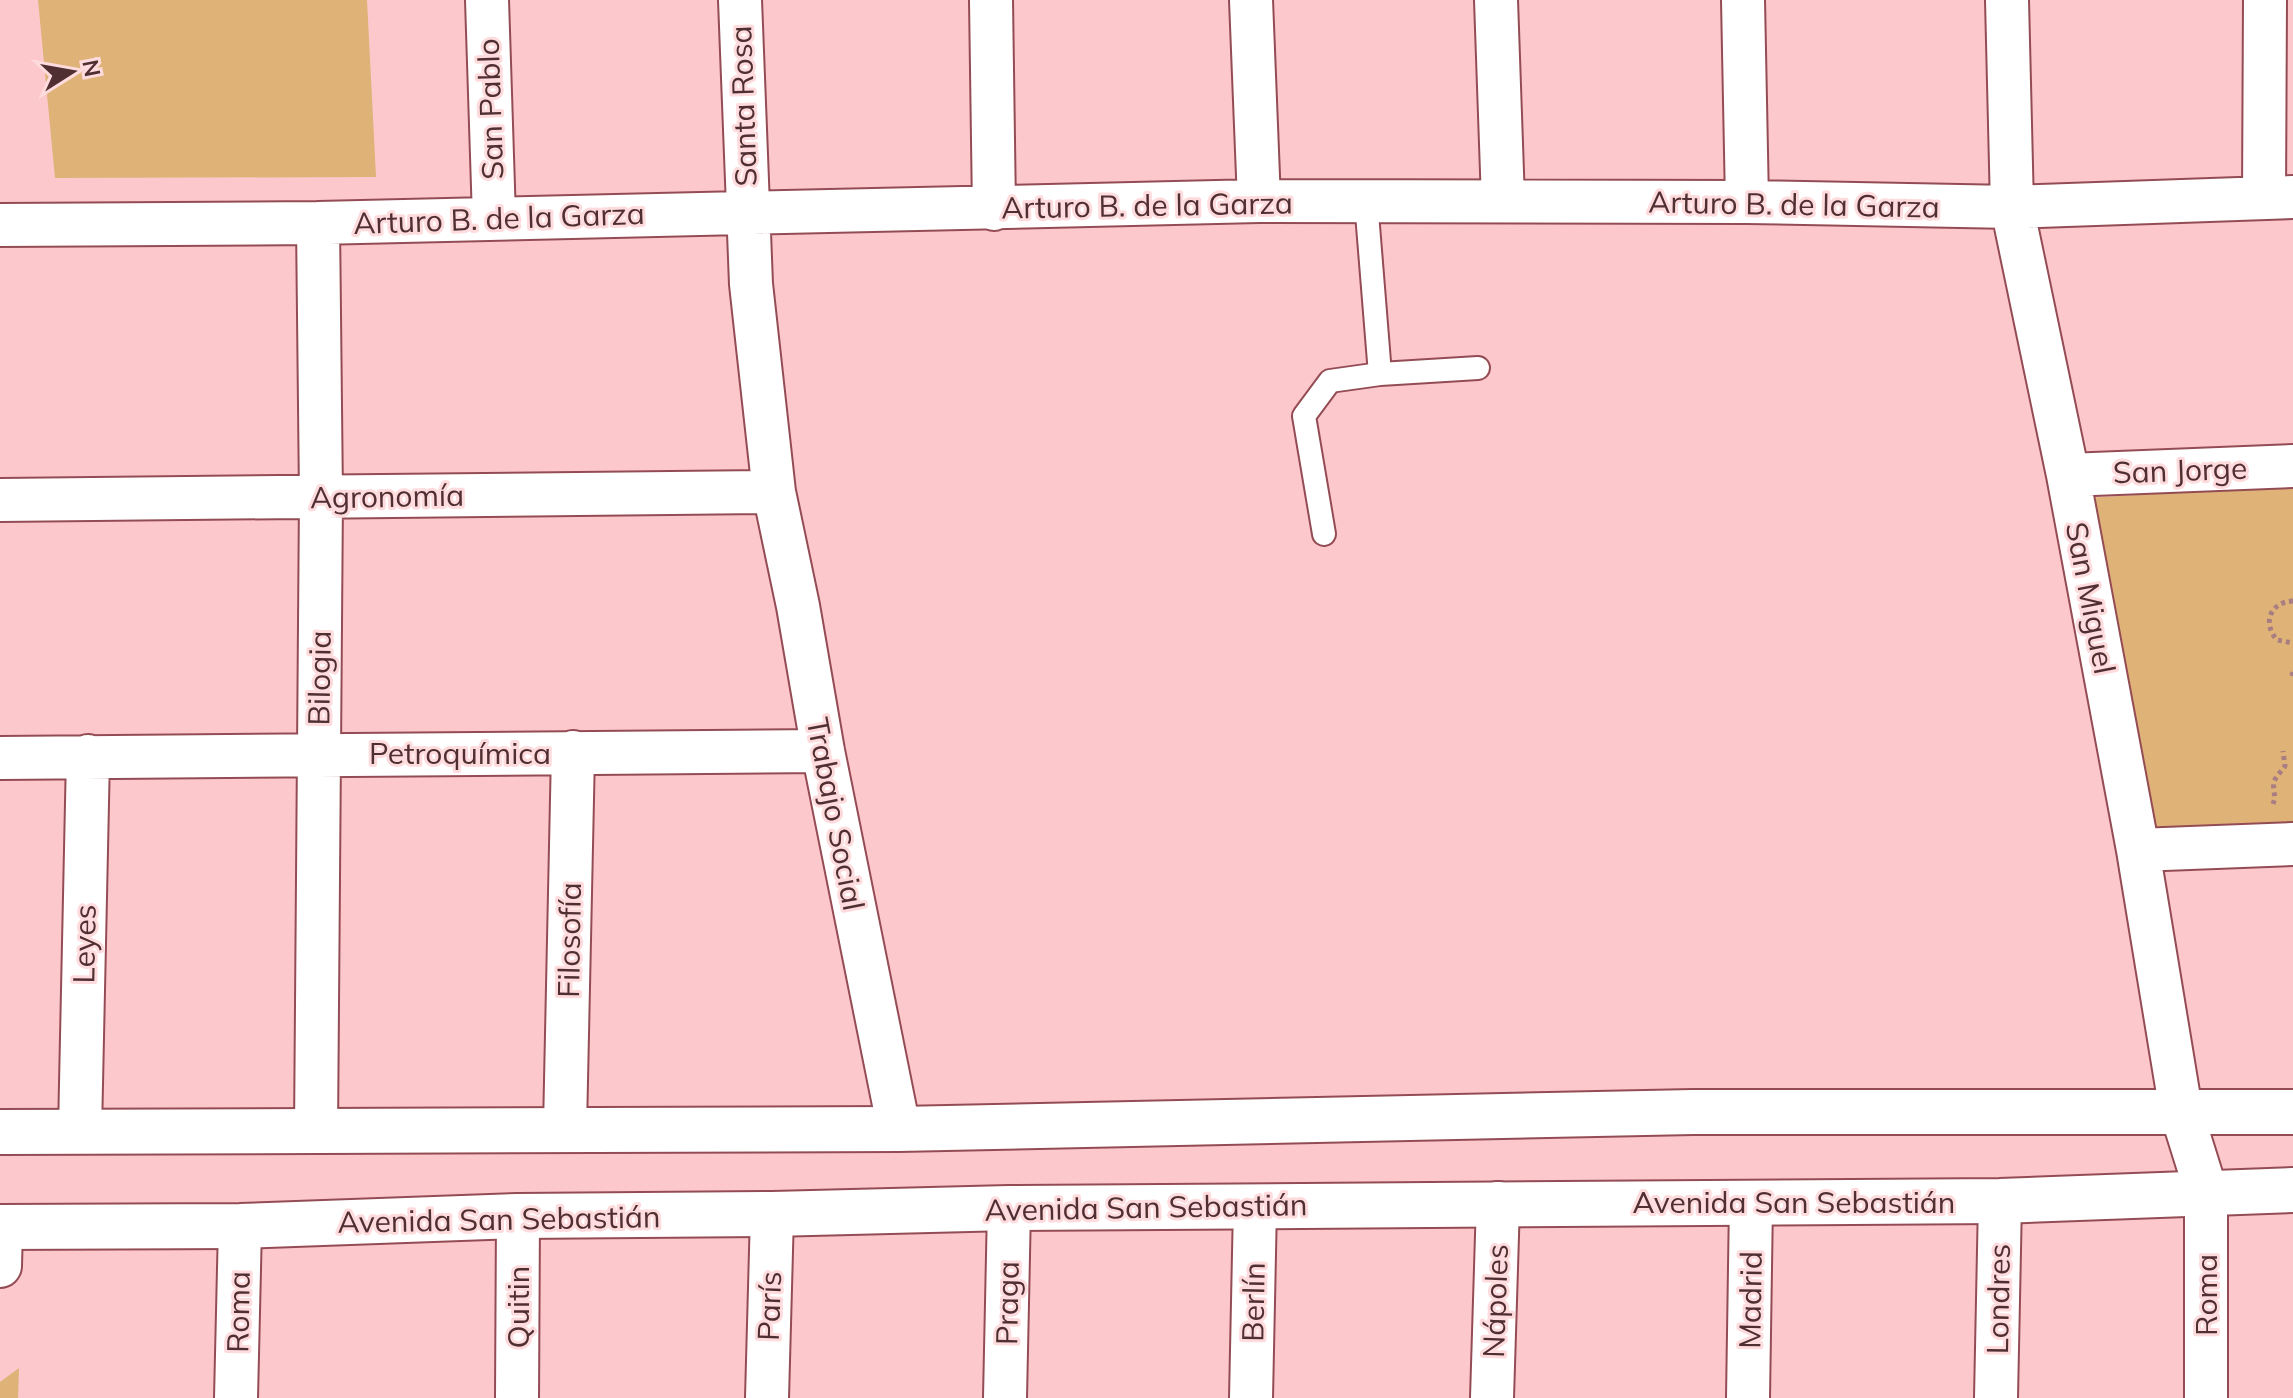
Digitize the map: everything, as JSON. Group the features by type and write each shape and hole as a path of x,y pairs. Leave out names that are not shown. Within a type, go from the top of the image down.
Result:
{"main road":[{"path":"0,1132 899,1129 1693,1112 2293,1112"},
{"name":"Avenida San Sebastián","path":"0,1240 240,1226 518,1216 1498,1203 2000,1201 2293,1190"}],"street":[{"name":"San Pablo","path":"487,0 494,218"},
{"name":"Santa Rosa","path":"740,0 747,212"},
{"path":"991,0 994,209"},
{"path":"1251,0 1259,201"},
{"path":"1496,0 1503,201"},
{"path":"1743,0 1747,202"},
{"name":"San Miguel","path":"2007,0 2012,207 2068,475 2138,850 2181,1111 2206,1191"},
{"path":"2274,10 2279,197"},
{"name":"Arturo B. de la Garza","path":"0,225 318,223 1259,201 1747,202 2012,207 2279,197"},
{"name":"Trabajo Social","path":"747,212 751,284 774,492 899,1129"},
{"name":"Bilogia","path":"316,1132 321,497 318,223"},
{"name":"San Jorge","path":"2068,475 2293,466"},
{"name":"Agronomía","path":"0,500 774,492"},
{"name":"Petroquímica","path":"0,758 823,751"},
{"name":"Filosofía","path":"565,1128 573,752"},
{"name":"Leyes","path":"80,1131 88,756"},
{"path":"2138,850 2280,844"},
{"name":"Roma","path":"2206,1191 2206,1398"},
{"name":"Londres","path":"1996,1398 2000,1201"},
{"name":"Nápoles","path":"1492,1398 1498,1203"},
{"name":"Madrid","path":"1748,1398 1751,1203"},
{"name":"Berlín","path":"1251,1398 1255,1206"},
{"name":"Praga","path":"1005,1398 1009,1208"},
{"name":"París","path":"767,1398 772,1214"},
{"name":"Quitin","path":"517,1398 518,1216"},
{"name":"Roma","path":"236,1398 240,1226"}],"lane":[{"path":"1366,201 1380,374"},
{"path":"1324,534 1304,416 1330,381 1380,374 1478,368"}],"path":[{"path":"2293,601 2286,601 2274,608 2268,621 2277,640 2292,644 2293,652"},
{"path":"2280,844 2266,811 2275,798 2271,787 2273,780 2285,766 2283,751"}],"shaded area":[{"path":"38,0 367,0 376,177 55,178"},
{"path":"2293,486 2293,837 2143,841 2086,498"},
{"path":"19,1368 18,1398 0,1398 0,1382"}]}
